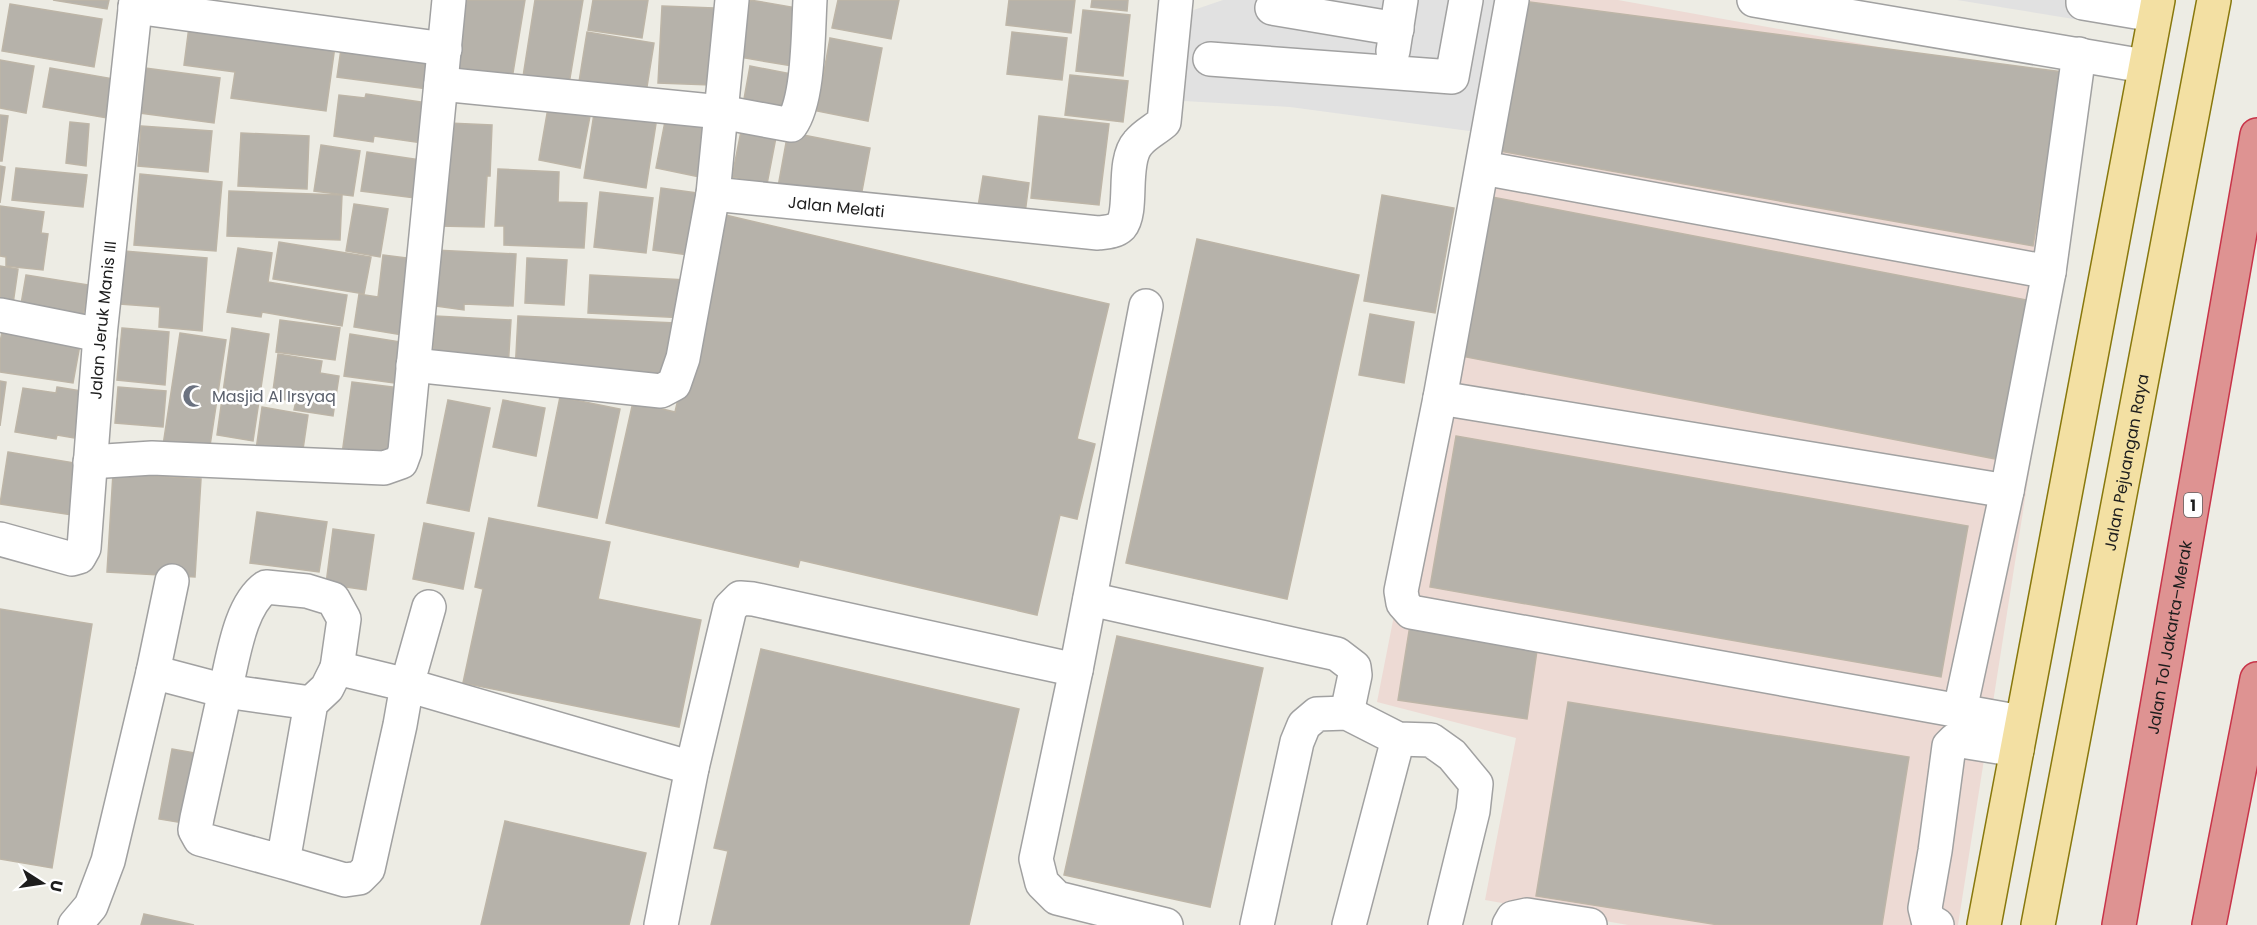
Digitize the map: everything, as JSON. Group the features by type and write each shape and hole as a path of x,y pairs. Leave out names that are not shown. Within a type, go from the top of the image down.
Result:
{"highway":[{"name":"Jalan Tol Jakarta–Merak","path":"2119,925 2257,135"},
{"path":"2209,925 2257,679"},
{"path":"2109,925 2128,874"}],"main road":[{"name":"Jalan Pejuangan Raya","path":"2038,925 2214,0"},
{"path":"1984,925 2156,8"}],"street":[{"path":"90,462 152,458 384,468 401,462 405,451 449,0"},
{"path":"413,365 661,391 674,384 683,358 713,194 732,0"},
{"path":"441,84 721,112 791,125 798,115 803,95 810,0"},
{"name":"Jalan Melati","path":"713,194 1098,233 1113,231 1122,225 1125,216 1131,159 1137,143 1164,122 1176,0"},
{"path":"1210,59 1452,77 1466,0"},
{"path":"1512,0 1440,398 1401,591 1403,603 1411,612 1960,710 2019,736"},
{"path":"1754,0 2144,66"},
{"path":"2083,0 2083,3 2156,8"},
{"path":"135,4 445,49"},
{"name":"Jalan Jeruk Manis III","path":"0,539 72,559 79,556 84,548 100,335 135,4"},
{"path":"1272,8 1399,15 1390,71"},
{"path":"1960,710 2007,491 2049,272 2079,54"},
{"path":"1483,168 2049,272"},
{"path":"1146,306 1076,670 1036,860 1042,883 1057,898 1166,925"},
{"path":"0,315 100,335"},
{"path":"1440,398 2007,491"},
{"path":"75,925 91,906 108,861 172,581"},
{"path":"283,862 311,703 327,688 337,668 344,619 333,599 307,591 266,587 256,594 245,616 225,691 195,830 200,838 345,880 359,878 368,869 407,685 429,607"},
{"path":"661,925 692,768 730,608 740,598 1076,670"},
{"path":"1090,599 1337,654 1354,667 1355,675 1347,713"},
{"path":"337,668 407,685 692,768"},
{"path":"153,672 225,691 311,703"},
{"path":"1257,925 1297,742 1304,725 1317,714 1347,713 1398,739 1431,741 1452,755 1476,784 1473,811 1445,925"},
{"path":"1937,925 1928,920 1925,908 1949,746 1955,740 2019,736"},
{"path":"1349,925 1398,739"},
{"path":"1509,925 1513,918 1527,915 1590,925"}],"shaded area":[{"path":"1223,0 1510,0 1484,133 1290,107 1166,100 1179,15"},
{"path":"1515,0 1618,0 2090,85 1958,925 1628,925 1485,900 1516,738 1377,702"},
{"path":"1957,0 2097,0 2092,22"}],"building":[{"path":"53,0 109,0 107,9"},
{"path":"466,0 525,0 512,79 455,70"},
{"path":"535,0 583,0 568,90 522,83"},
{"path":"593,0 648,0 642,38 588,30"},
{"path":"750,0 803,9 792,66 739,57"},
{"path":"838,0 899,0 891,39 832,28"},
{"path":"1009,0 1075,0 1071,33 1006,25"},
{"path":"1092,0 1128,0 1127,11 1091,7"},
{"path":"1515,0 2063,72 2033,246 1488,149"},
{"path":"10,4 102,19 94,67 2,51"},
{"path":"662,6 714,8 711,85 658,83"},
{"path":"1083,10 1130,15 1123,76 1076,71"},
{"path":"190,19 336,39 326,111 231,98 235,72 184,65"},
{"path":"587,32 654,43 646,93 579,82"},
{"path":"1012,32 1067,38 1062,80 1007,74"},
{"path":"830,38 882,48 868,121 817,111"},
{"path":"342,42 439,55 435,90 337,77"},
{"path":"0,60 34,66 26,113 0,108"},
{"path":"750,66 797,75 789,119 742,110"},
{"path":"50,68 114,79 107,118 43,107"},
{"path":"145,68 220,78 214,123 140,113"},
{"path":"1070,75 1128,81 1123,122 1065,115"},
{"path":"366,94 434,104 429,144 374,136 373,142 334,136 339,95 365,98"},
{"path":"595,107 657,117 646,188 584,178"},
{"path":"548,108 590,116 580,168 539,160"},
{"path":"667,111 716,119 705,178 656,168"},
{"path":"0,115 8,116 2,161 0,161"},
{"path":"1039,116 1109,124 1099,205 1031,198"},
{"path":"70,122 89,124 86,166 66,163"},
{"path":"448,123 492,125 490,176 487,176 484,227 439,226"},
{"path":"141,126 212,131 208,172 138,166"},
{"path":"742,126 777,132 767,184 732,177"},
{"path":"788,132 870,148 860,202 778,187"},
{"path":"241,133 309,136 307,189 238,186"},
{"path":"321,145 360,151 353,196 314,191"},
{"path":"367,152 420,160 415,198 361,191"},
{"path":"0,166 5,167 0,203"},
{"path":"16,168 87,175 83,207 12,200"},
{"path":"498,169 559,172 558,202 587,203 584,248 504,245 504,226 495,226"},
{"path":"140,174 222,182 216,251 134,245"},
{"path":"983,176 1029,183 1024,221 977,213"},
{"path":"661,188 704,194 696,256 653,250"},
{"path":"229,191 342,195 340,240 227,236"},
{"path":"600,192 653,198 646,253 594,247"},
{"path":"1382,195 1454,208 1435,313 1364,301"},
{"path":"1492,197 2032,301 2001,460 1461,356"},
{"path":"354,204 388,209 380,257 346,251"},
{"path":"0,206 44,212 41,233 48,234 43,270 6,266 6,257 0,256"},
{"path":"721,214 1109,304 1077,439 1095,444 1077,519 1060,515 1037,615 800,560 798,567 606,523 633,402 675,412"},
{"path":"1197,239 1359,275 1287,599 1126,563"},
{"path":"279,242 371,257 364,294 273,279"},
{"path":"238,248 272,253 268,282 347,295 342,326 262,312 261,317 227,312"},
{"path":"434,250 516,254 513,306 464,304 464,310 422,304"},
{"path":"124,251 207,258 202,331 159,327 160,307 120,304"},
{"path":"383,255 414,259 408,336 354,327 359,294 378,297"},
{"path":"527,258 567,260 564,305 525,303"},
{"path":"0,266 18,269 12,311 0,309"},
{"path":"26,275 89,285 81,327 19,316"},
{"path":"590,275 687,280 686,318 588,313"},
{"path":"1370,314 1414,322 1404,383 1359,375"},
{"path":"435,316 511,320 508,369 432,365"},
{"path":"518,316 676,323 672,381 515,373"},
{"path":"280,320 340,328 335,360 276,352"},
{"path":"3,327 81,339 73,383 0,372 0,342"},
{"path":"122,328 169,332 165,385 117,380"},
{"path":"232,328 269,334 253,441 217,435"},
{"name":"Masjid Al Irsyaq","path":"180,333 226,340 208,459 162,452"},
{"path":"350,334 401,342 394,383 344,376"},
{"path":"278,354 322,361 320,373 339,376 333,416 294,410 296,401 272,398"},
{"path":"0,381 6,382 0,426"},
{"path":"352,382 400,388 389,461 342,454"},
{"path":"57,387 82,391 74,438 57,435 56,439 15,432 23,388 56,393"},
{"path":"118,387 166,391 163,427 115,423"},
{"path":"560,397 620,409 597,518 538,506"},
{"path":"448,400 490,408 469,511 427,503"},
{"path":"503,400 545,408 536,456 493,447"},
{"path":"262,407 308,415 301,463 255,457"},
{"path":"1456,436 1968,526 1941,677 1430,587"},
{"path":"8,452 81,464 72,515 0,504"},
{"path":"113,473 201,479 195,577 107,572"},
{"path":"257,512 327,522 319,572 250,563"},
{"path":"489,518 610,542 598,599 701,620 679,727 463,683 483,589 475,587"},
{"path":"424,523 474,533 463,589 413,579"},
{"path":"333,529 374,535 366,590 326,584"},
{"path":"0,609 92,624 52,868 0,859"},
{"path":"1410,625 1538,644 1527,719 1398,700"},
{"path":"1117,636 1263,668 1210,907 1064,875"},
{"path":"761,649 1019,709 969,925 711,925 728,851 714,848"},
{"path":"1568,702 1909,757 1882,925 1719,925 1536,896"},
{"path":"172,749 201,754 189,824 159,819"},
{"path":"505,821 646,853 629,925 481,925"},
{"path":"144,914 194,925 141,925"}],"place":[{"name":"Masjid Al Irsyaq","path":"194,396"}]}
